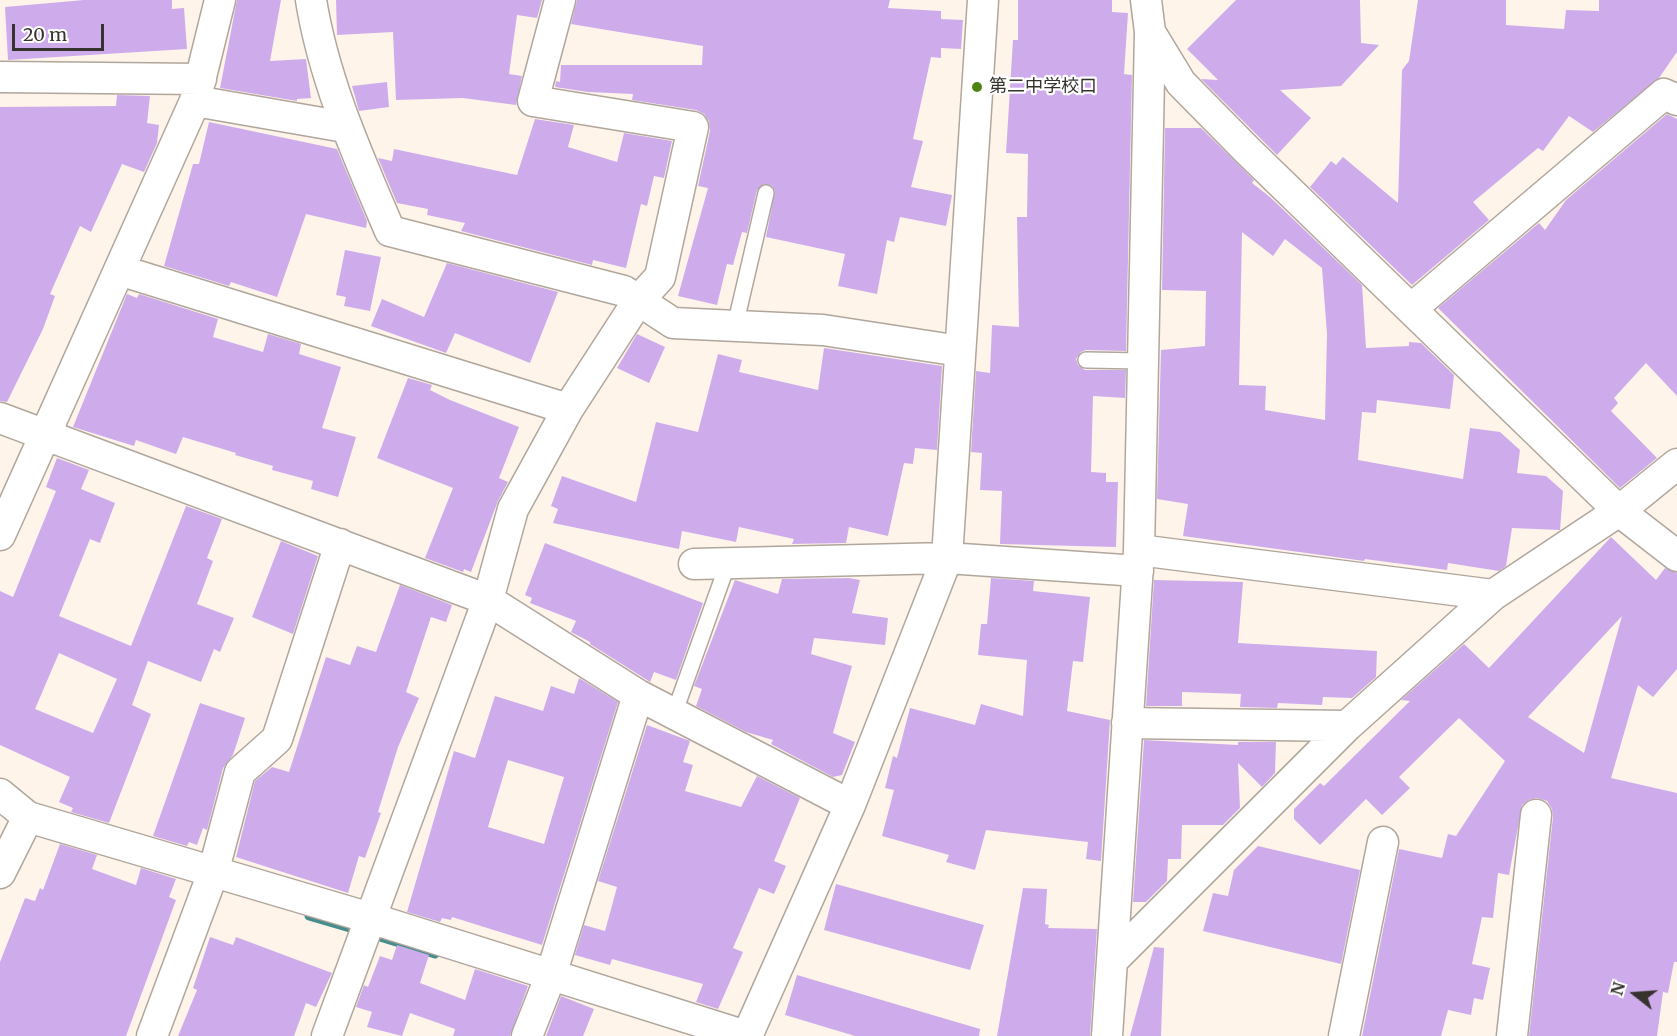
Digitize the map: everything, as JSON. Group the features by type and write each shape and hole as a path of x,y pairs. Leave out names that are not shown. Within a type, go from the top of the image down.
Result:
{"street":[{"path":"0,535 198,90 220,0"},
{"path":"311,0 316,35 345,127 390,231 624,291 673,323 823,330 960,351"},
{"path":"327,1036 488,600 513,509 568,409 638,301 660,277 693,127 533,101 560,0"},
{"path":"0,794 28,816 370,918 746,1036 850,805 947,558 983,0"},
{"path":"1107,1036 1114,959 1138,561 1150,32 1146,0"},
{"path":"1150,32 1181,83 1619,510 1677,556"},
{"path":"0,76 198,90 345,127"},
{"path":"1411,309 1664,94 1677,100"},
{"path":"119,270 568,409"},
{"path":"0,418 488,600 638,695 850,805"},
{"path":"1114,959 1347,726 1492,595 1619,510 1677,464"},
{"path":"152,1036 213,873 240,772 277,738 340,544"},
{"path":"693,564 947,558 1138,561 1492,595"},
{"path":"527,1036 551,975 638,695"},
{"path":"1127,723 1347,726"},
{"path":"1512,1036 1536,815"},
{"path":"0,873 28,816"},
{"path":"1344,1036 1383,842"}],"lane":[{"path":"735,326 766,193"},
{"path":"1086,360 1143,361"},
{"path":"674,714 728,563"}],"building":[{"path":"84,0 172,0 172,9 184,8 187,49 8,60 5,7"},
{"path":"237,0 281,0 270,61 306,59 311,98 297,99 297,101 220,88"},
{"path":"336,0 542,0 537,18 517,15 509,74 522,76 516,105 463,98 396,100 393,32 337,35"},
{"path":"577,0 890,0 888,8 941,11 941,19 963,20 961,49 941,48 941,58 931,57 913,139 923,141 911,187 952,195 946,226 900,217 894,242 887,240 877,294 838,286 845,254 766,237 775,191 772,186 764,184 757,190 747,233 742,232 733,265 727,264 717,305 678,296 708,188 698,186 710,131 709,121 704,114 696,110 632,100 633,94 588,92 555,87 556,81 560,82 561,65 702,65 703,46 571,24"},
{"path":"1018,0 1112,0 1112,12 1128,13 1124,74 1132,75 1126,351 1086,350 1081,352 1076,359 1078,365 1085,370 1126,370 1125,398 1093,396 1091,472 1106,473 1106,482 1118,482 1116,547 1000,544 1002,491 980,490 982,453 971,452 976,371 990,373 992,325 1019,327 1017,217 1027,217 1028,154 1006,153 1013,40 1018,40"},
{"path":"1236,0 1360,0 1361,43 1379,45 1341,86 1280,90 1311,118 1277,155 1201,79 1218,80 1187,49"},
{"path":"1418,0 1506,0 1506,25 1564,29 1566,10 1599,11 1599,0 1677,0 1677,52 1659,78 1593,132 1569,116 1543,151 1538,148 1473,202 1489,220 1412,285 1310,187 1331,161 1336,165 1343,157 1398,203 1402,70 1409,61"},
{"path":"387,82 389,107 359,111 352,86"},
{"path":"117,95 150,96 147,123 159,125 157,143 144,172 122,164 91,232 80,226 50,294 55,296 43,329 7,402 0,401 0,107 116,106"},
{"path":"1667,114 1677,119 1677,396 1646,363 1614,398 1618,403 1611,411 1657,458 1620,488 1438,308 1539,223 1545,230 1566,200"},
{"path":"535,119 574,125 568,147 617,162 624,133 672,141 664,178 654,176 647,206 641,204 626,268 593,260 592,265 461,231 465,223 427,215 428,209 397,203 378,158 392,161 394,149 517,175"},
{"path":"209,122 337,149 367,221 366,228 306,214 277,297 231,282 229,286 164,266 193,164 199,164"},
{"path":"1165,128 1201,128 1254,180 1252,183 1270,197 1362,285 1366,348 1409,346 1409,342 1421,343 1454,375 1450,409 1377,400 1376,413 1362,412 1358,460 1463,479 1470,428 1500,432 1520,450 1517,473 1546,476 1563,491 1560,530 1512,528 1506,566 1499,571 1448,563 1447,570 1365,559 1364,561 1183,536 1188,504 1157,499 1161,350 1205,346 1206,291 1162,290","holes":["1242,232 1273,256 1285,239 1322,268 1327,334 1325,420 1265,410 1266,386 1239,385"]},
{"path":"345,250 381,257 370,311 344,306 346,297 336,295"},
{"path":"447,263 558,292 530,363 455,333 446,353 371,326 382,299 424,317"},
{"path":"127,294 137,298 139,294 218,319 213,337 263,352 268,334 301,344 299,354 341,367 322,428 356,437 338,497 311,489 313,481 272,470 273,466 183,437 176,454 136,440 134,446 73,427"},
{"path":"637,334 665,347 649,383 617,368"},
{"path":"824,348 942,366 937,450 915,448 913,464 904,463 888,536 849,527 846,543 792,544 794,539 739,527 736,542 682,531 679,549 553,523 558,509 551,506 562,476 636,502 656,422 698,432 718,354 742,360 739,372 818,390"},
{"path":"408,378 432,385 430,390 450,400 519,427 499,478 508,482 498,501 471,572 464,569 463,572 425,558 453,488 377,458"},
{"path":"57,458 89,470 81,489 115,503 100,543 90,539 59,616 131,646 186,506 222,519 207,558 213,561 197,604 234,618 220,652 214,649 201,682 148,661 132,705 151,714 109,823 71,812 73,808 59,802 70,777 0,745 0,591 13,597 56,491 46,487","holes":["59,653 117,679 93,733 35,709"]},
{"path":"1611,537 1656,580 1665,568 1677,573 1677,669 1653,697 1638,685 1611,778 1677,793 1677,962 1674,962 1668,993 1663,992 1657,1036 1529,1036 1553,817 1552,809 1547,801 1537,798 1522,805 1509,875 1498,873 1493,918 1482,917 1472,964 1490,968 1483,1000 1474,998 1471,1015 1448,1010 1441,1036 1362,1036 1399,849 1442,858 1448,834 1456,836 1505,761 1459,718 1399,777 1410,788 1382,815 1366,799 1320,845 1294,819 1294,809 1320,783 1324,786 1410,701 1401,700 1464,644 1489,668","holes":["1622,616 1584,753 1528,717"]},
{"path":"281,541 318,556 293,634 252,617"},
{"path":"545,543 703,603 676,680 654,672 650,682 571,632 576,621 530,603 532,598 525,595"},
{"path":"849,578 860,580 852,613 888,618 885,645 814,638 811,654 852,666 833,733 855,742 842,775 833,777 771,744 773,740 746,732 696,706 702,689 694,686 735,580 778,594 782,579"},
{"path":"991,578 1034,581 1033,591 1090,597 1083,662 1073,661 1067,711 1110,720 1101,861 1086,859 1088,842 986,830 975,870 946,862 949,855 882,836 894,790 885,788 893,756 897,758 910,708 975,725 981,704 1023,716 1027,660 978,655 981,624 987,624"},
{"path":"1154,580 1243,582 1238,643 1377,651 1376,677 1352,698 1323,697 1322,705 1278,703 1277,708 1240,707 1241,694 1182,692 1182,706 1146,706"},
{"path":"400,585 452,605 446,622 431,617 406,692 419,698 398,747 378,812 381,813 365,858 359,856 348,893 236,857 255,781 272,767 289,772 326,657 350,665 357,646 376,652"},
{"path":"579,678 618,702 542,945 452,917 451,920 442,918 440,922 407,912 454,751 475,758 495,696 543,711 551,686 574,694","holes":["508,760 564,777 544,844 488,827"]},
{"path":"200,703 245,718 233,755 223,768 207,830 203,828 197,845 189,842 187,846 153,836"},
{"path":"647,725 690,741 683,762 693,765 685,791 741,807 757,776 800,798 774,861 786,866 774,894 759,888 733,948 743,952 718,1009 696,1002 703,984 612,959 610,965 575,955 584,925 605,931 617,887 598,881"},
{"path":"1144,740 1238,745 1238,742 1276,742 1275,773 1262,787 1238,763 1240,808 1223,825 1182,825 1181,859 1168,859 1167,881 1146,902 1133,902"},
{"path":"60,844 97,855 92,869 136,885 141,868 176,879 169,897 176,900 126,1036 0,1036 0,962 25,898 35,901 40,888 43,890"},
{"path":"1258,846 1360,870 1341,964 1203,931 1213,893 1228,896 1234,870"},
{"path":"836,884 984,925 970,970 824,930"},
{"path":"1023,888 1047,889 1045,924 1049,925 1048,928 1097,929 1090,1036 997,1036"},
{"path":"210,937 233,945 236,937 332,973 316,1007 306,1003 294,1036 178,1036 197,990 193,988"},
{"path":"397,945 429,955 420,983 465,1000 475,969 528,986 510,1036 453,1036 455,1029 410,1013 402,1036 367,1027 372,1012 356,1007 364,985 368,987 380,956 392,960"},
{"path":"1154,947 1164,948 1161,1036 1130,1036"},
{"path":"797,975 980,1029 979,1036 855,1036 785,1015"},
{"path":"561,996 594,1009 583,1036 546,1036"}],"waterway":[{"path":"309,916 350,928"},
{"path":"380,937 435,954"}],"place":[{"name":"第二中学校口","path":"977,87"}]}
